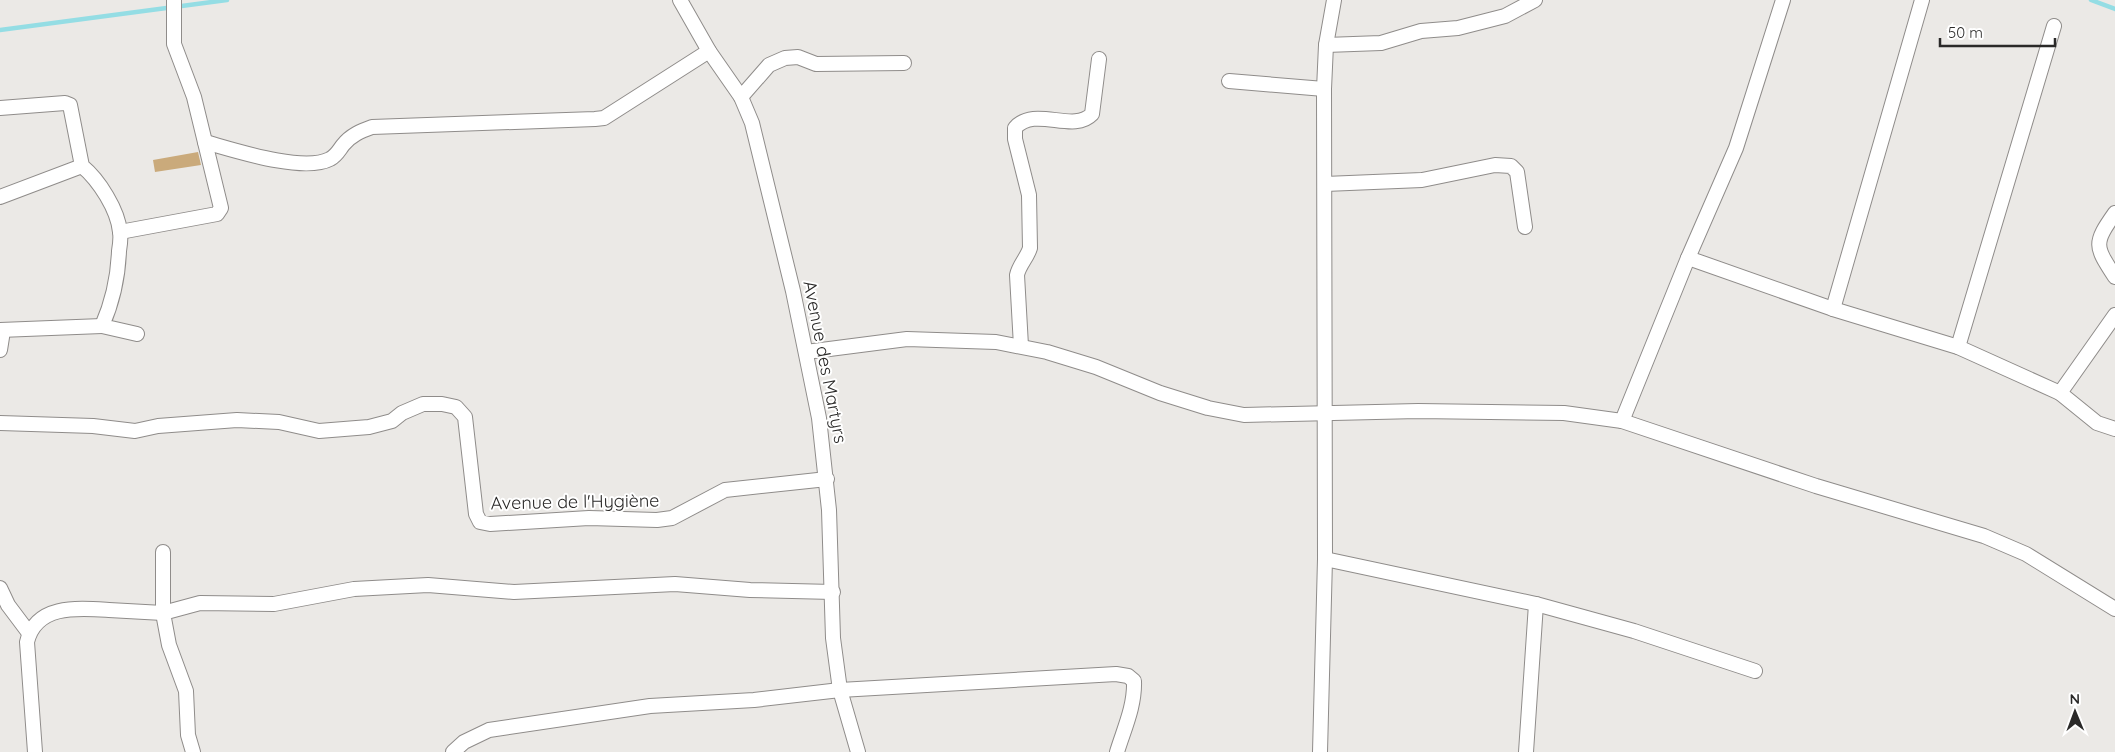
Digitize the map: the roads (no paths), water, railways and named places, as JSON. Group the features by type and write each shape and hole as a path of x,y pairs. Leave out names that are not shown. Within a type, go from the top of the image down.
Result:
{"street":[{"path":"120,232 217,214 221,208 189,81 174,44 174,0"},
{"name":"Avenue des Martyrs","path":"680,0 709,51 741,98 752,123 794,291 819,418 827,479 833,592 833,638 840,690 858,752"},
{"path":"1320,752 1325,560 1323,412 1324,89 1326,45 1334,0"},
{"path":"1326,45 1381,43 1421,31 1458,28 1505,16 1535,0"},
{"path":"1622,421 1688,258 1736,148 1783,0"},
{"path":"1833,309 1922,0"},
{"path":"1958,347 2054,26"},
{"path":"205,142 259,157 304,163 329,160 357,132 372,127 604,118 709,51"},
{"path":"741,98 770,65 785,58 798,58 816,64 904,63"},
{"path":"1020,346 1017,275 1030,248 1029,194 1015,139 1015,128 1020,122 1030,118 1079,122 1087,119 1092,114 1098,59"},
{"path":"1229,81 1324,89"},
{"path":"0,108 65,103 70,105 82,166 91,173 104,191 120,232 118,279 112,302 102,326"},
{"path":"1325,184 1422,180 1495,165 1511,166 1517,172 1525,227"},
{"path":"0,197 82,166"},
{"path":"2115,213 2100,234 2098,244 2100,254 2115,277"},
{"path":"1688,258 1833,309 1958,347 2060,393 2097,423 2115,429"},
{"path":"2060,393 2115,315"},
{"path":"0,350 2,330 102,326 137,334"},
{"path":"806,352 907,338 996,342 1020,346 1096,367 1160,393 1208,408 1244,416 1281,416 1323,412 1418,411 1564,413 1622,421 1816,486 1984,536 2026,554 2115,609"},
{"name":"Avenue de l'Hygiène","path":"0,423 93,426 135,430 158,426 237,420 279,422 319,431 370,428 392,421 423,404 442,404 456,407 465,417 476,514 480,522 490,524 590,518 657,520 672,518 725,490 827,479"},
{"path":"163,552 163,613 169,645 186,690 188,735 193,752"},
{"path":"1325,560 1536,604 1634,631 1755,670"},
{"path":"35,752 27,642 29,633 39,621 54,611 72,607 163,613 200,603 274,604 354,589 428,585 514,592 675,584 750,590 833,592"},
{"path":"0,588 8,605 29,633"},
{"path":"1526,752 1536,604"},
{"path":"453,752 464,742 489,730 650,706 754,700 840,690 1116,674 1128,676 1134,681 1132,706 1117,752"}],"waterway":[{"path":"0,30 227,0"},
{"path":"2091,0 2115,9"}]}
